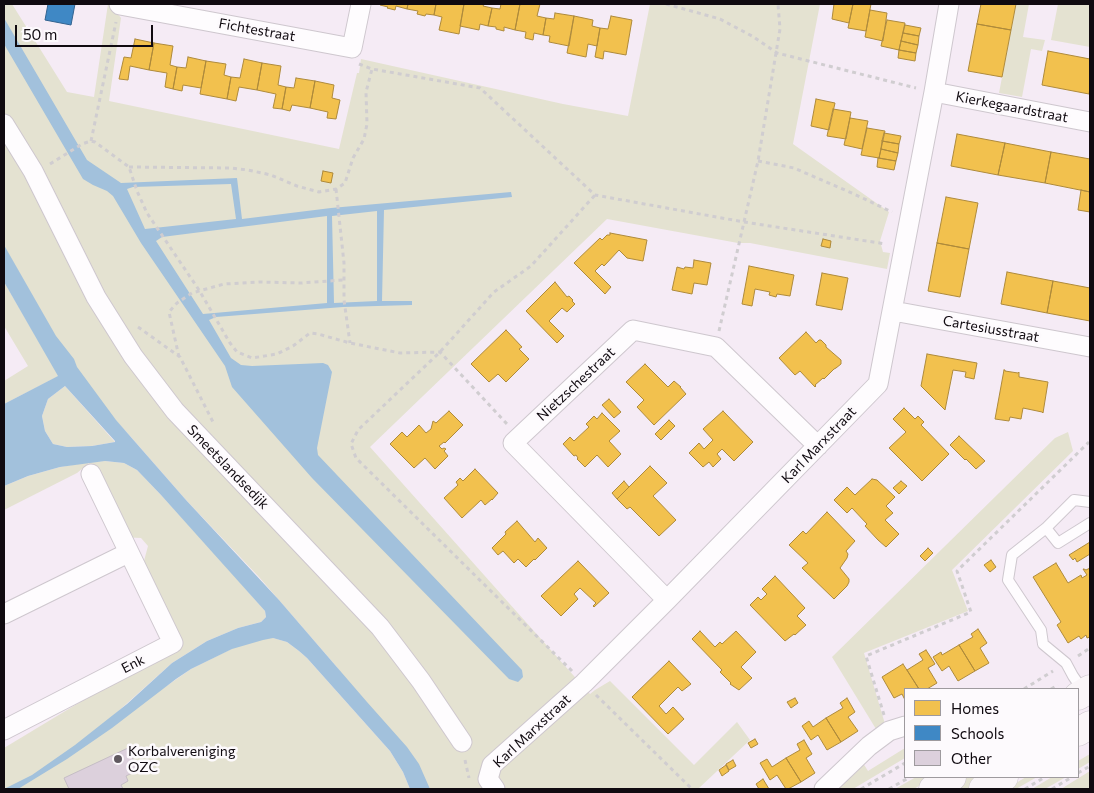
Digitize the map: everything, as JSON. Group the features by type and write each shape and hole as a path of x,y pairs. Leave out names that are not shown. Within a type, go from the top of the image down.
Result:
{"main road":[{"path":"1079,731 1090,725"},
{"path":"933,789 950,778"},
{"path":"983,789 1002,778"}],"street":[{"name":"Fichtestraat","path":"119,4 352,48"},
{"path":"352,48 361,4"},
{"name":"Karl Marxstraat","path":"484,783 492,765 584,683 878,384 949,4"},
{"name":"Kierkegaardstraat","path":"934,92 1090,122"},
{"name":"Smeetslandsedijk","path":"4,124 33,171 96,297 132,356 175,411 380,627 421,681 462,742"},
{"name":"Cartesiusstraat","path":"893,311 1090,347"},
{"name":"Nietzschestraat","path":"513,443 633,330 716,347"},
{"path":"716,347 818,446"},
{"path":"513,443 667,600"},
{"name":"Enk","path":"4,730 173,643 90,474"},
{"path":"4,614 128,553"},
{"path":"824,789 869,746 897,728"}],"lane":[{"path":"1086,695 1066,663 1042,644 1041,630 1008,580 1012,555 1046,528 1074,500 1090,502"},
{"path":"1046,528 1058,543 1090,523"}],"path":[{"path":"91,141 119,4"},
{"path":"666,4 720,19 752,36 777,53 934,92"},
{"path":"716,347 758,161 777,53 780,29 778,4"},
{"path":"352,48 353,62 372,69 480,88 595,195 744,222 904,247"},
{"path":"49,164 82,144 91,141 129,167 230,168 271,175 319,192 336,189 345,183 353,158 364,139 367,124 366,92 372,69"},
{"path":"758,161 794,168 890,212 910,215"},
{"path":"129,167 147,213 199,290 230,343 238,352 252,358 277,354 293,346 310,333 400,353 440,352 508,425 513,443"},
{"path":"336,189 344,263 344,300 350,343"},
{"path":"595,195 531,266 494,292 440,352 358,430 351,444 356,458 692,789"},
{"path":"205,406 180,357 169,312 177,303 199,290 224,284 260,282 301,283 343,280"},
{"path":"149,335 180,357"},
{"path":"897,728 866,656 972,612 956,571 1089,442"},
{"path":"462,742 464,756 484,783"},
{"path":"861,789 904,763"},
{"path":"1079,772 1090,766"},
{"path":"889,789 908,778"},
{"path":"1025,789 1043,778"},
{"path":"1052,789 1070,778"}],"shaded area":[{"path":"4,4 12,4 67,92 94,97 108,4 110,4 121,18 109,101 339,149 361,59 563,104 628,116 650,4 820,4 793,144 889,212 880,241 883,252 890,253 887,269 750,243 738,243 607,219 370,447 590,694 610,681 694,765 737,722 750,740 698,789 419,789 336,666 259,577 186,500 82,384 4,246"},
{"path":"1016,4 1029,4 1023,37 1045,40 1042,51 1031,49 1022,97 999,93"},
{"path":"1058,4 1090,4 1090,47 1051,40"},
{"path":"4,282 59,376 4,404 4,381 28,366 4,326"},
{"path":"65,386 115,442 92,446 67,447 53,444 45,431 42,416 48,399"},
{"path":"1068,432 1073,451 952,570 968,611 864,653 885,724 876,729 832,657 1055,438"},
{"path":"89,462 124,463 137,470 217,556 265,611 266,617 261,622 238,628 207,641 172,663 114,715 168,685 191,669 264,631 273,638 287,642 307,658 390,751 403,772 410,789 4,789 4,748 178,643 139,567 144,561 148,546 141,538 120,537 90,471 89,463 77,473 4,510 4,486 28,476 60,467"},
{"path":"904,749 904,759 853,789 836,789 863,763 868,771"},
{"path":"1090,754 1090,762 1079,768 1079,760"},
{"path":"1090,771 1090,789 1061,789 1079,778"},
{"path":"914,778 931,778 914,789 895,789"},
{"path":"960,778 993,778 974,789 943,789"},
{"path":"1024,778 1035,778 1016,789 1006,789"},
{"path":"1050,778 1064,778 1045,789 1032,789"}],"water":[{"path":"4,18 87,160 121,183 237,178 242,219 331,208 511,192 512,197 384,210 382,301 412,301 412,305 343,307 216,317 209,320 231,358 241,365 323,363 328,365 332,372 317,448 318,455 522,670 523,677 518,682 509,679 312,478 232,387 225,366 141,243 113,196 83,179 4,44","holes":["231,184 236,219 145,229 127,189 133,187","377,211 377,301 334,303 332,216","327,216 327,303 203,314 156,241 162,237"]},
{"path":"4,245 56,336 116,420 186,500 279,600 407,747 419,764 430,789 410,789 403,772 390,751 307,658 287,642 273,638 232,649 191,669 67,759 18,789 4,789 32,775 75,745 127,704 172,663 207,641 238,628 261,622 266,617 265,611 161,495 137,470 124,463 105,461 60,467 28,476 4,486 4,404 58,376 4,282","holes":["65,386 115,441 92,446 67,447 53,444 45,431 42,416 48,399"]}],"building: Homes":[{"path":"380,4 408,4 407,9 396,6 395,10"},
{"path":"408,4 436,4 434,15 426,14 425,16 417,14 418,11 407,9"},
{"path":"436,4 464,4 459,34 439,30 442,17 434,15"},
{"path":"464,4 484,4 483,6 492,8 488,26 480,24 479,30 460,26"},
{"path":"501,4 520,4 515,30 504,27 504,31 488,26 492,8 500,9"},
{"path":"520,4 540,4 537,16 546,18 543,35 534,33 533,40 525,38 526,32 515,30"},
{"path":"834,4 853,4 849,23 832,19"},
{"path":"853,4 871,4 866,31 848,28"},
{"path":"981,4 1016,4 1011,30 977,24"},
{"path":"870,10 887,13 883,41 865,37"},
{"path":"555,13 574,16 569,46 549,42 550,36 543,35 546,18 554,19"},
{"path":"574,16 593,20 592,26 600,28 597,46 588,44 586,57 567,53"},
{"path":"611,16 632,20 626,55 604,51 603,59 595,57 600,28 608,29"},
{"path":"887,20 905,23 899,50 881,46"},
{"path":"977,24 1011,30 1002,77 968,71"},
{"path":"905,25 921,28 919,36 903,33"},
{"path":"903,33 919,36 918,45 901,41"},
{"path":"135,39 154,43 149,70 130,66 128,80 119,79 124,57 131,58"},
{"path":"901,41 918,45 916,53 899,50"},
{"path":"154,43 173,46 170,65 177,67 173,89 165,87 167,73 149,70"},
{"path":"899,50 916,53 915,61 898,58"},
{"path":"1048,51 1090,59 1089,94 1042,85"},
{"path":"188,57 206,61 201,88 183,85 182,91 173,89 177,67 186,68"},
{"path":"244,59 262,63 257,90 239,87 236,101 227,99 231,77 240,78"},
{"path":"206,61 226,64 224,75 231,77 227,99 200,94"},
{"path":"262,63 281,66 278,85 286,87 282,109 273,108 276,94 257,90"},
{"path":"296,78 315,81 310,108 292,105 290,111 282,109 286,87 294,88"},
{"path":"315,81 334,85 332,98 340,100 336,119 327,118 328,112 310,108"},
{"path":"816,99 835,103 829,130 811,126"},
{"path":"833,109 851,112 846,139 827,136"},
{"path":"850,118 868,121 862,149 844,145"},
{"path":"867,128 885,131 879,158 861,155"},
{"path":"884,133 901,136 899,144 882,141"},
{"path":"957,134 1005,143 998,175 951,166"},
{"path":"882,141 899,144 898,153 881,149"},
{"path":"1005,143 1051,152 1045,183 998,175"},
{"path":"881,149 898,153 896,161 879,158"},
{"path":"1051,152 1090,159 1090,192 1045,183"},
{"path":"878,158 896,161 894,170 877,167"},
{"path":"323,171 333,173 331,183 321,181"},
{"path":"1081,190 1090,192 1090,212 1078,210"},
{"path":"946,197 978,203 969,249 937,243"},
{"path":"610,233 647,240 643,261 627,258 619,250 604,266 602,264 595,271 611,287 605,294 574,263 600,238 602,240 607,235 610,235"},
{"path":"823,239 831,241 830,248 821,246"},
{"path":"937,243 969,249 960,297 928,291"},
{"path":"694,260 711,263 707,285 694,283 692,294 672,290 677,267 684,269 685,267 693,268"},
{"path":"749,266 794,275 790,296 777,294 776,297 769,295 770,292 755,289 752,306 742,304"},
{"path":"1007,272 1053,281 1047,313 1001,304"},
{"path":"822,273 848,278 842,310 816,305"},
{"path":"1053,281 1090,288 1090,321 1047,313"},
{"path":"555,282 575,304 567,312 562,308 549,321 564,336 557,343 526,311"},
{"path":"506,330 522,347 519,349 529,359 506,382 498,374 489,382 471,364"},
{"path":"806,332 816,343 821,340 841,360 841,364 815,387 800,371 795,375 779,358"},
{"path":"927,354 977,363 974,379 965,377 966,372 953,370 945,410 921,386"},
{"path":"645,364 668,387 674,381 686,394 654,425 637,407 644,400 626,382"},
{"path":"1004,370 1019,372 1019,377 1048,382 1043,413 1023,408 1021,419 1010,417 1009,421 995,419"},
{"path":"609,399 621,412 614,418 602,405"},
{"path":"904,408 915,419 918,416 924,422 921,425 949,454 922,481 889,448 906,432 893,419"},
{"path":"449,411 463,425 445,443 439,446 442,449 446,449 444,451 448,456 435,469 425,458 414,468 390,444 402,432 407,437 419,425 426,433 431,429 433,421 436,423"},
{"path":"723,411 753,442 734,461 722,449 717,454 721,459 713,467 709,462 703,467 689,453 699,443 704,449 713,440 703,429"},
{"path":"602,413 620,431 609,441 621,454 608,467 597,455 585,467 577,459 576,455 574,456 563,444 570,437 574,441 589,427 586,424 594,416 597,419"},
{"path":"669,420 675,426 661,440 655,434"},
{"path":"959,436 985,461 976,469 950,445"},
{"path":"650,466 667,483 653,496 676,520 659,536 630,507 627,509 617,499"},
{"path":"475,469 498,493 485,505 481,500 462,518 444,498 458,485 456,482 460,478 463,481"},
{"path":"872,479 877,480 895,497 886,506 893,513 885,520 899,534 886,547 865,526 867,524 852,508 847,513 834,500 847,487 855,495"},
{"path":"624,481 629,487 617,499 612,493"},
{"path":"901,481 907,486 899,494 893,488"},
{"path":"827,512 855,541 846,551 848,554 847,558 840,568 849,579 849,582 834,599 802,568 808,563 789,545 803,531 806,534"},
{"path":"517,521 535,542 538,538 547,548 526,567 518,559 514,563 503,551 498,555 492,548"},
{"path":"1090,542 1090,554 1077,562 1075,558 1073,560 1069,555"},
{"path":"928,548 933,553 925,561 920,556"},
{"path":"991,560 996,567 990,572 984,565"},
{"path":"578,561 609,593 594,607 596,603 580,588 574,594 578,599 561,616 541,596"},
{"path":"1056,563 1068,583 1081,575 1082,578 1087,575 1083,569 1090,568 1090,637 1087,638 1086,635 1081,639 1079,636 1068,643 1057,625 1061,622 1033,577"},
{"path":"775,576 805,608 797,616 806,625 785,641 750,605 758,597 761,600 767,594 762,589"},
{"path":"978,629 987,643 980,648 989,663 975,671 959,645 973,637 971,634"},
{"path":"700,631 715,647 720,642 722,644 736,631 756,652 741,667 752,678 739,690 730,684 720,672 722,670 692,639"},
{"path":"959,645 975,671 958,681 949,666 942,671 933,657 941,652 942,655"},
{"path":"926,650 935,664 928,668 937,683 929,688 918,688 907,670 923,660 919,654"},
{"path":"669,661 691,684 682,691 678,687 659,706 666,714 673,707 684,719 668,734 632,697"},
{"path":"903,664 918,688 904,688 904,698 902,694 894,698 882,677"},
{"path":"795,698 798,703 791,708 787,702"},
{"path":"847,698 855,712 848,717 858,731 841,742 826,718 843,708 840,703"},
{"path":"826,718 841,742 827,750 818,735 811,740 802,726 809,721 813,727"},
{"path":"755,739 758,744 751,748 748,743"},
{"path":"804,740 812,754 806,758 815,773 801,782 786,758 800,750 797,744"},
{"path":"786,758 801,782 788,789 786,789 777,775 770,780 760,763 767,759 772,767"},
{"path":"733,760 736,766 729,770 726,764"},
{"path":"726,765 729,771 722,776 719,770"},
{"path":"763,779 769,789 759,789 756,784"}],"building: Schools":[{"path":"48,4 75,4 71,25 45,20"}],"building: Other":[{"name":"Korbalvereniging OZC","path":"128,748 138,770 126,776 128,781 121,785 123,789 69,789 64,778"}],"place":[{"name":"Korbalvereniging OZC","path":"118,759"}]}
